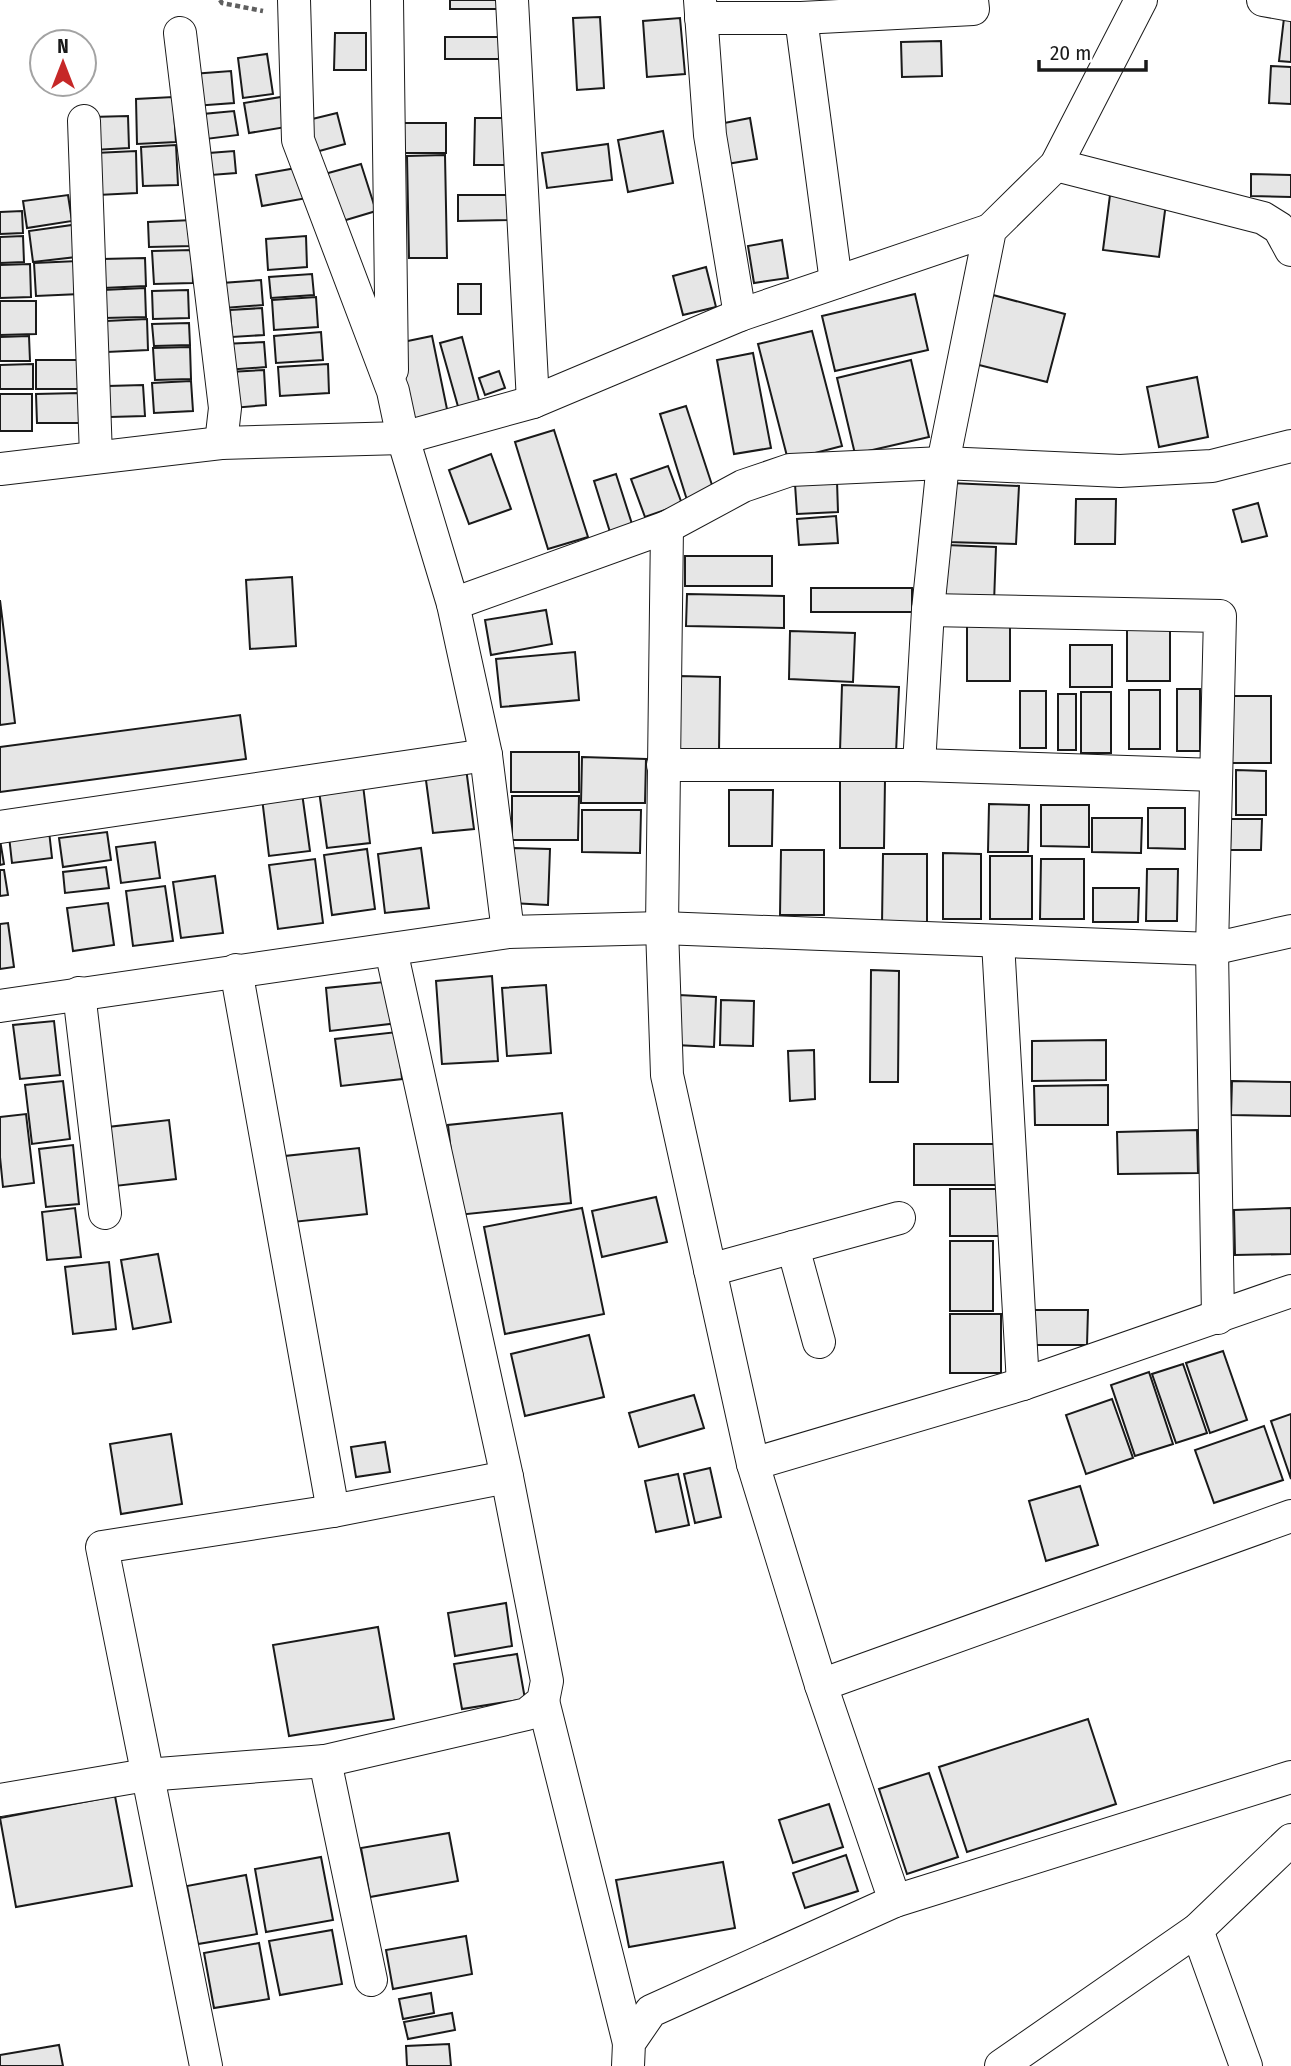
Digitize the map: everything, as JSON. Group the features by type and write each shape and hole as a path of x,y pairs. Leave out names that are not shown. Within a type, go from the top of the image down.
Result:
{"street":[{"path":"387,0 393,391"},
{"path":"512,0 533,402"},
{"path":"740,315 710,135 700,9 801,18 973,9 972,0"},
{"path":"0,469 221,443 403,438 533,402 740,315 990,230 1056,166 1140,0"},
{"path":"1263,0 1291,5"},
{"path":"295,8 298,140 393,391 403,438 453,604 486,755 508,932"},
{"path":"801,18 836,282"},
{"path":"180,33 225,408 221,443"},
{"path":"84,121 96,456"},
{"path":"1056,166 1263,218 1279,228 1291,250"},
{"path":"919,765 928,610 943,463 990,230"},
{"path":"453,604 667,527 743,486 790,470 943,463 1120,471 1212,466 1291,446"},
{"path":"667,527 662,928 667,1075 752,1464 821,1685 895,1901"},
{"path":"928,610 1220,616 1212,949 1217,1318"},
{"path":"0,827 486,755"},
{"path":"663,765 919,765 1216,775"},
{"path":"0,1006 508,932 662,928 1212,949 1291,931"},
{"path":"998,942 1023,1384"},
{"path":"391,950 507,1477 547,1681 543,1701 628,2054"},
{"path":"236,970 333,1511"},
{"path":"79,993 105,1213"},
{"path":"710,1270 900,1218"},
{"path":"793,1247 819,1342"},
{"path":"752,1464 1023,1384 1291,1291"},
{"path":"206,2066 102,1547 333,1511 507,1477"},
{"path":"821,1685 1291,1516"},
{"path":"0,1800 146,1775 325,1762 527,1714 543,1701"},
{"path":"325,1762 371,1980"},
{"path":"628,2054 651,2011 895,1901 1291,1777"},
{"path":"1000,2066 1197,1930 1291,1840"},
{"path":"1197,1930 1246,2066"}],"path":[{"path":"220,0 222,3 295,8"}],"building":[{"path":"450,0 501,0 501,9 450,9"},
{"path":"600,17 604,88 577,90 573,18"},
{"path":"680,18 685,74 647,77 643,21"},
{"path":"1284,18 1291,19 1291,62 1279,61"},
{"path":"335,33 366,33 366,70 334,70"},
{"path":"445,37 499,37 499,59 445,59"},
{"path":"941,41 942,76 902,77 901,42"},
{"path":"267,54 273,94 243,98 238,58"},
{"path":"1271,66 1291,67 1291,104 1269,103"},
{"path":"231,71 234,103 194,106 192,74"},
{"path":"173,97 176,142 137,144 136,99"},
{"path":"281,97 286,127 249,133 244,103"},
{"path":"234,111 238,135 206,139 203,114"},
{"path":"337,113 345,144 312,153 304,121"},
{"path":"128,116 129,148 93,150 91,117"},
{"path":"475,118 510,118 510,165 474,165"},
{"path":"750,118 757,159 721,165 714,125"},
{"path":"404,123 446,123 446,153 404,153"},
{"path":"663,131 673,183 628,192 618,140"},
{"path":"608,144 612,180 547,188 542,153"},
{"path":"176,145 178,185 143,186 141,147"},
{"path":"136,151 137,193 98,195 95,153"},
{"path":"234,151 236,173 211,175 209,153"},
{"path":"445,155 447,258 409,258 407,156"},
{"path":"361,164 376,211 336,223 321,175"},
{"path":"302,167 307,198 262,206 256,175"},
{"path":"1251,174 1291,175 1291,197 1251,196"},
{"path":"68,195 72,221 27,228 23,201"},
{"path":"458,195 509,195 510,220 458,221"},
{"path":"1110,195 1166,203 1159,257 1103,250"},
{"path":"22,211 23,233 0,234 0,212"},
{"path":"193,220 193,246 149,247 148,222"},
{"path":"72,225 76,257 33,262 29,231"},
{"path":"23,236 24,262 0,263 0,237"},
{"path":"306,236 307,267 268,270 266,239"},
{"path":"782,240 788,278 754,283 748,246"},
{"path":"192,250 193,283 154,284 152,251"},
{"path":"145,258 146,286 103,288 102,259"},
{"path":"78,261 80,294 36,296 34,263"},
{"path":"30,264 31,297 0,298 0,265"},
{"path":"706,267 716,307 683,315 673,276"},
{"path":"312,274 314,295 271,298 269,277"},
{"path":"261,280 263,305 224,308 222,283"},
{"path":"458,284 481,284 481,314 458,314"},
{"path":"145,288 146,317 104,318 103,290"},
{"path":"188,290 189,318 153,319 152,291"},
{"path":"915,294 928,350 835,371 822,316"},
{"path":"993,295 1065,314 1047,382 975,364"},
{"path":"316,297 318,327 274,330 272,300"},
{"path":"0,301 36,301 36,334 0,335"},
{"path":"262,308 264,335 232,337 230,310"},
{"path":"147,319 148,350 107,352 106,321"},
{"path":"189,323 190,345 154,346 152,324"},
{"path":"812,331 842,446 788,460 758,344"},
{"path":"321,332 323,360 276,363 274,336"},
{"path":"29,336 30,361 0,361 0,337"},
{"path":"432,336 448,414 413,420 398,343"},
{"path":"462,337 480,404 459,410 440,343"},
{"path":"264,342 266,367 225,370 223,344"},
{"path":"190,347 191,379 155,380 153,348"},
{"path":"753,353 771,448 734,454 717,360"},
{"path":"36,360 80,360 81,389 36,389"},
{"path":"911,360 929,437 855,454 837,378"},
{"path":"33,364 33,389 0,389 0,365"},
{"path":"328,364 329,393 280,396 278,367"},
{"path":"264,370 266,405 232,408 229,372"},
{"path":"499,371 505,388 485,395 479,378"},
{"path":"1197,377 1208,437 1159,447 1147,387"},
{"path":"191,381 193,411 154,413 152,383"},
{"path":"143,385 145,416 110,417 108,386"},
{"path":"80,393 80,423 37,423 36,394"},
{"path":"0,394 32,394 32,431 0,431"},
{"path":"686,406 714,491 687,500 660,414"},
{"path":"554,430 588,537 548,549 515,442"},
{"path":"491,454 511,509 469,524 449,470"},
{"path":"668,466 682,504 645,517 631,479"},
{"path":"616,474 632,524 610,532 594,481"},
{"path":"837,481 838,512 797,514 795,484"},
{"path":"950,483 1019,486 1016,544 947,542"},
{"path":"1076,499 1116,499 1115,544 1075,544"},
{"path":"1258,503 1267,536 1242,542 1233,510"},
{"path":"836,516 838,543 799,545 797,519"},
{"path":"946,545 996,547 994,603 943,600"},
{"path":"685,556 772,556 772,586 685,586"},
{"path":"292,577 296,646 250,649 246,580"},
{"path":"811,588 912,588 912,612 811,612"},
{"path":"687,594 784,596 784,628 686,626"},
{"path":"0,600 15,723 0,725"},
{"path":"546,610 552,644 491,655 485,620"},
{"path":"967,619 1010,619 1010,681 967,681"},
{"path":"1127,623 1170,623 1170,681 1127,681"},
{"path":"790,631 855,633 853,682 789,679"},
{"path":"1070,645 1112,645 1112,687 1070,687"},
{"path":"575,652 579,700 501,707 496,659"},
{"path":"679,676 720,677 719,752 677,751"},
{"path":"842,685 899,687 896,753 840,751"},
{"path":"1177,689 1200,689 1200,751 1177,751"},
{"path":"1129,690 1160,690 1160,749 1129,749"},
{"path":"1020,691 1046,691 1046,748 1020,748"},
{"path":"1081,692 1111,692 1111,753 1081,753"},
{"path":"1058,694 1076,694 1076,750 1058,750"},
{"path":"1230,696 1271,696 1271,763 1230,763"},
{"path":"240,715 246,759 0,792 0,747"},
{"path":"511,752 579,752 579,792 511,792"},
{"path":"582,757 646,759 645,803 581,803"},
{"path":"466,768 474,829 433,833 425,773"},
{"path":"1236,770 1266,771 1266,815 1236,815"},
{"path":"840,779 885,779 884,848 840,848"},
{"path":"363,785 370,843 327,848 319,791"},
{"path":"729,790 773,790 772,846 729,846"},
{"path":"302,793 310,851 269,856 262,798"},
{"path":"512,796 579,796 578,840 512,840"},
{"path":"989,804 1029,805 1028,852 988,852"},
{"path":"1041,805 1089,805 1089,847 1041,846"},
{"path":"1148,808 1185,808 1185,849 1148,848"},
{"path":"582,810 641,810 640,853 582,852"},
{"path":"1092,818 1142,818 1141,853 1092,852"},
{"path":"1231,819 1262,819 1261,850 1230,850"},
{"path":"49,831 52,858 12,863 9,836"},
{"path":"107,832 111,860 63,867 59,838"},
{"path":"0,840 4,864 0,865"},
{"path":"155,842 160,878 121,883 116,847"},
{"path":"421,848 429,908 385,913 378,854"},
{"path":"513,848 550,849 548,905 511,903"},
{"path":"367,849 375,909 332,915 324,855"},
{"path":"781,850 824,850 824,915 780,915"},
{"path":"943,853 981,854 981,919 943,919"},
{"path":"883,854 927,854 927,924 882,924"},
{"path":"990,856 1032,856 1032,919 990,919"},
{"path":"315,859 323,923 278,929 269,865"},
{"path":"1041,859 1084,859 1084,919 1040,919"},
{"path":"106,867 109,888 65,893 63,872"},
{"path":"1147,869 1178,869 1177,921 1146,921"},
{"path":"0,870 4,870 8,895 0,896"},
{"path":"215,876 223,933 181,938 173,882"},
{"path":"165,886 173,941 133,946 126,891"},
{"path":"1093,888 1139,888 1138,922 1093,922"},
{"path":"108,903 114,945 73,951 67,908"},
{"path":"8,923 14,967 0,969 0,924"},
{"path":"871,970 899,971 898,1082 870,1082"},
{"path":"492,976 498,1061 442,1064 436,981"},
{"path":"394,981 398,1023 330,1031 326,988"},
{"path":"546,985 551,1053 507,1056 502,988"},
{"path":"679,995 716,997 714,1047 676,1045"},
{"path":"721,1000 754,1001 753,1046 720,1045"},
{"path":"54,1021 60,1075 20,1079 13,1025"},
{"path":"397,1032 402,1079 341,1086 335,1039"},
{"path":"1106,1040 1106,1080 1032,1081 1032,1041"},
{"path":"814,1050 815,1099 790,1101 788,1051"},
{"path":"63,1081 70,1139 32,1144 25,1085"},
{"path":"1232,1081 1291,1082 1291,1116 1231,1115"},
{"path":"1108,1085 1108,1125 1035,1125 1034,1086"},
{"path":"562,1113 571,1203 458,1215 448,1125"},
{"path":"26,1114 34,1183 3,1187 0,1117"},
{"path":"169,1120 176,1179 115,1186 108,1127"},
{"path":"1197,1130 1198,1173 1118,1174 1117,1132"},
{"path":"914,1144 999,1144 999,1185 914,1185"},
{"path":"73,1145 79,1204 46,1207 39,1149"},
{"path":"359,1148 367,1214 293,1222 285,1156"},
{"path":"950,1189 1003,1189 1004,1236 950,1236"},
{"path":"656,1197 667,1242 602,1257 592,1211"},
{"path":"75,1208 81,1257 47,1260 42,1212"},
{"path":"582,1208 604,1314 505,1334 484,1227"},
{"path":"1291,1208 1291,1254 1235,1255 1234,1210"},
{"path":"950,1241 993,1241 993,1311 950,1311"},
{"path":"158,1254 171,1322 133,1329 121,1260"},
{"path":"109,1262 116,1329 73,1334 65,1267"},
{"path":"1033,1310 1088,1310 1087,1345 1033,1345"},
{"path":"950,1314 1001,1314 1001,1373 950,1373"},
{"path":"589,1335 604,1397 525,1416 511,1354"},
{"path":"1223,1351 1247,1420 1210,1433 1186,1363"},
{"path":"1183,1364 1207,1433 1176,1443 1152,1374"},
{"path":"1149,1372 1173,1444 1135,1456 1111,1385"},
{"path":"694,1395 704,1428 639,1447 629,1413"},
{"path":"1112,1399 1133,1458 1086,1474 1066,1415"},
{"path":"1291,1414 1291,1479 1271,1421"},
{"path":"1264,1426 1283,1480 1214,1503 1195,1450"},
{"path":"171,1434 182,1504 121,1514 110,1444"},
{"path":"385,1442 390,1472 356,1477 351,1447"},
{"path":"710,1468 721,1517 695,1523 684,1474"},
{"path":"678,1474 689,1525 656,1532 645,1481"},
{"path":"1080,1486 1098,1545 1046,1561 1029,1501"},
{"path":"506,1603 512,1646 455,1656 448,1613"},
{"path":"378,1627 394,1719 289,1736 273,1645"},
{"path":"517,1654 525,1699 462,1709 454,1664"},
{"path":"1088,1719 1116,1804 967,1852 939,1767"},
{"path":"929,1773 958,1857 907,1874 879,1789"},
{"path":"115,1796 132,1886 16,1907 0,1818"},
{"path":"829,1804 843,1847 793,1863 779,1820"},
{"path":"449,1833 458,1881 370,1897 361,1848"},
{"path":"846,1855 858,1891 805,1908 793,1873"},
{"path":"321,1857 333,1920 266,1932 255,1869"},
{"path":"723,1862 735,1928 629,1947 616,1880"},
{"path":"246,1875 257,1934 198,1944 187,1886"},
{"path":"332,1930 342,1984 280,1995 269,1941"},
{"path":"466,1936 472,1974 393,1989 386,1950"},
{"path":"259,1943 269,1999 214,2008 204,1953"},
{"path":"431,1993 434,2013 403,2019 399,1999"},
{"path":"452,2013 455,2030 408,2039 404,2022"},
{"path":"449,2044 451,2066 407,2066 406,2046"},
{"path":"59,2045 63,2066 0,2066 0,2055"}]}
